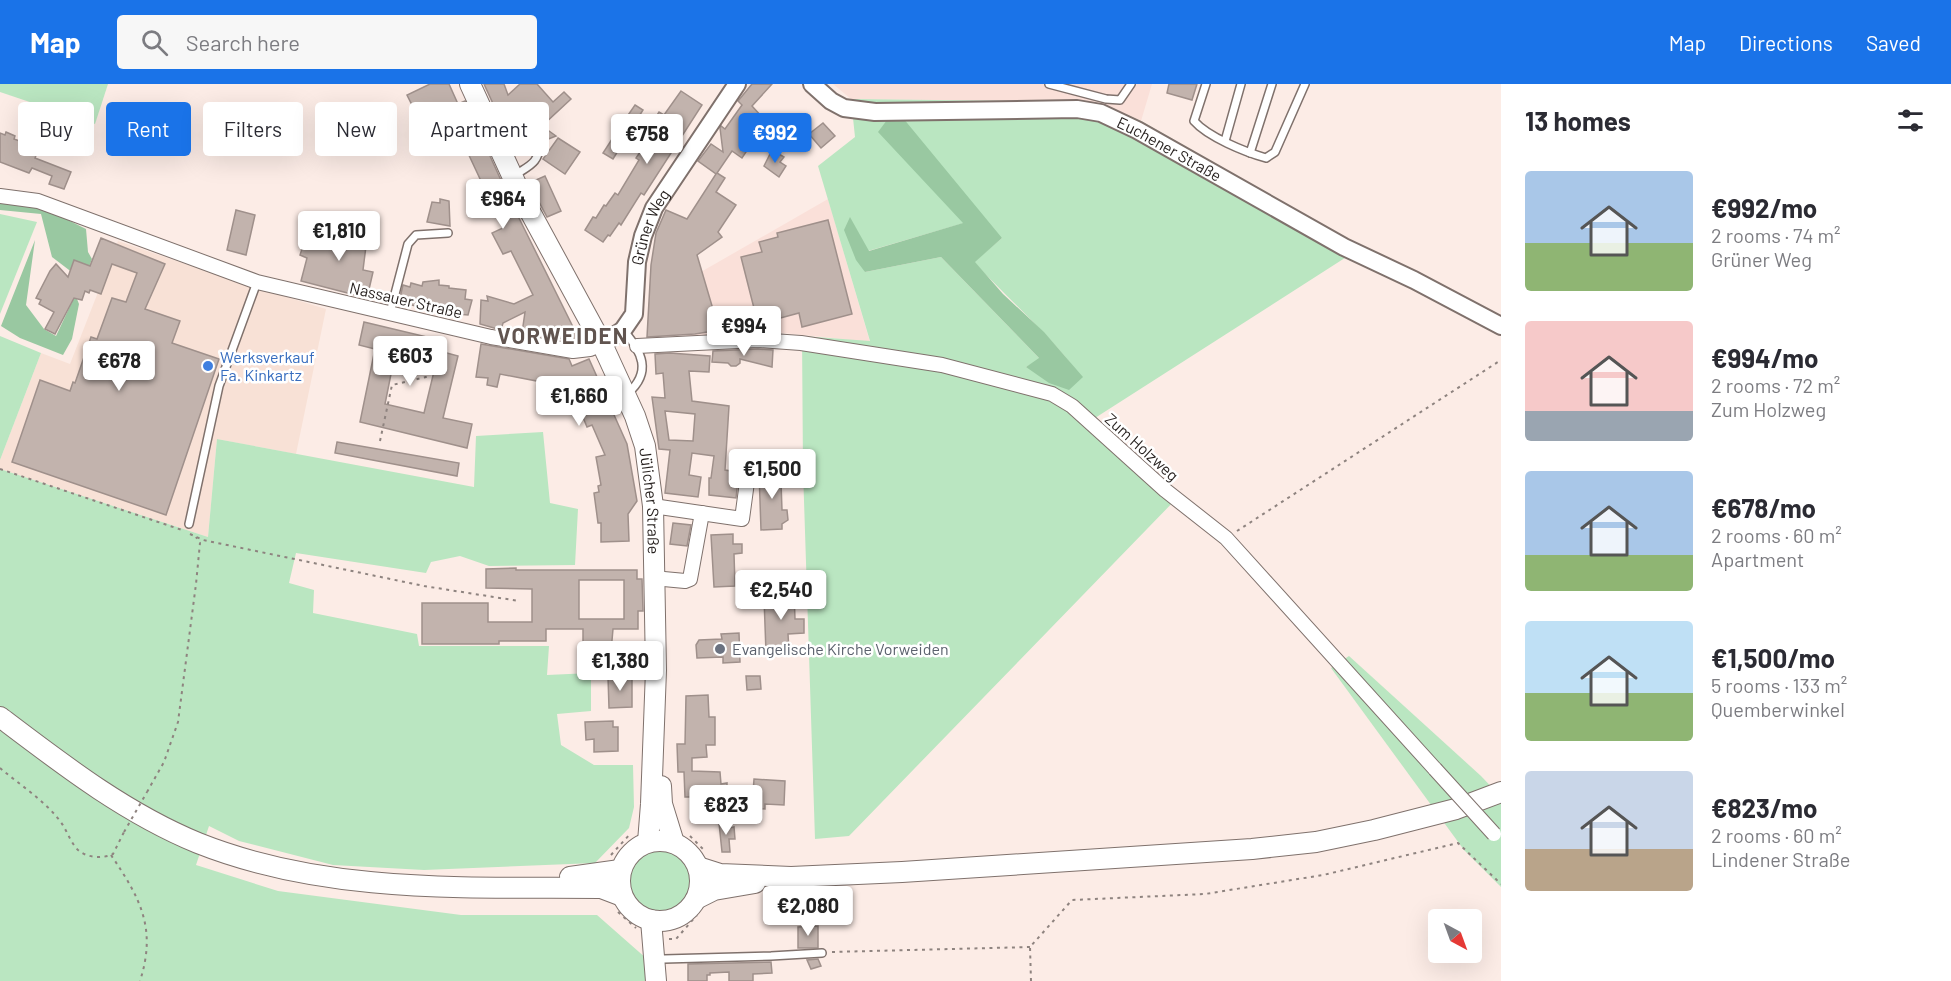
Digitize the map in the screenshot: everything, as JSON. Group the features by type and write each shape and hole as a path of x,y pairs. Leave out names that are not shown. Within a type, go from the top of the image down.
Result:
{"main road":[{"name":"Jülicher Straße","path":"470,84 512,177 602,344 635,416 645,446 653,506 655,718"},
{"path":"0,717 115,800 199,843 262,864 320,877 373,883 601,888 656,927 664,959 664,981"},
{"path":"648,842 655,718"},
{"path":"655,718 662,804 674,843"},
{"path":"698,867 720,874 790,877 1178,854 1316,842 1456,809 1501,792"},
{"path":"617,901 620,870 631,852 648,842 661,840 684,848 693,857 700,878 696,899"},
{"path":"485,887 620,870"},
{"path":"656,927 678,917 696,899 714,890 790,877"},
{"path":"656,927 656,981"}],"street":[{"name":"Grüner Weg","path":"602,344 623,330 631,321 636,310 637,262 648,220 662,193 737,84"},
{"name":"Euchener Straße","path":"813,84 831,101 844,108 874,112 1077,109 1101,112 1206,168 1344,247 1414,280 1501,326"},
{"name":"Nassauer Straße","path":"0,196 38,201 257,282 491,337 573,351 590,349 602,344"},
{"name":"Zum Holzweg","path":"637,346 758,340 801,343 942,365 1052,394 1072,406 1165,490 1226,538 1494,834"},
{"path":"653,506 742,519 747,482"},
{"path":"654,579 685,581 690,579 702,513"}],"lane":[{"path":"1049,84 1107,99 1120,100 1131,84"},
{"path":"1206,84 1194,121 1199,127 1225,141 1266,158 1275,152 1305,84"},
{"path":"1225,141 1241,84"},
{"path":"1250,153 1272,84"},
{"path":"512,177 535,162 539,156"},
{"path":"390,313 408,244 416,236 448,233"},
{"path":"189,524 219,386 257,282"},
{"path":"623,330 637,346 642,360 642,370 637,385 626,395"},
{"path":"664,959 822,953"}],"path":[{"path":"380,441 392,385 426,377 439,325"},
{"path":"1226,538 1501,360"},
{"path":"0,469 203,540 424,586 519,601"},
{"path":"111,855 164,762 178,722 200,543 189,524"},
{"path":"0,768 39,799 60,821 78,850 92,857 111,855"},
{"path":"1031,981 1030,947 1072,900 1205,894 1323,875 1458,843 1501,884"},
{"path":"111,855 134,889 145,921 148,943 140,981"},
{"path":"617,901 644,939 656,927"},
{"path":"822,953 1030,947"}],"shaded area":[{"path":"833,84 1152,84 1141,121 1087,102 851,99"},
{"path":"828,199 870,342 765,331 687,338 673,288"},
{"path":"118,241 326,309 296,454 217,439 208,537 0,469 0,460 41,353 70,364"}],"green space":[{"path":"0,84 108,84 95,124 94,102 30,102 0,92"},
{"path":"851,99 1087,102 1141,121 1362,247 1095,418 1179,496 849,836 815,839 803,470 802,336 870,341 818,166 855,137","holes":["850,218 868,251 964,223 1002,238 974,262 1044,333 1082,378 1026,367 1040,359 941,257 865,272"]},
{"path":"903,118 1002,238 975,262 1003,294 1044,332 1083,377 1069,390 1049,383 1026,367 1039,358 941,257 865,272 856,260 844,230 850,217 869,251 963,223 878,132 887,120"},
{"path":"0,203 34,207 54,213 86,229 88,252 92,259 77,299 79,304 72,339 63,355 20,338 1,326 35,240 26,305 44,329 56,336 72,302 73,273 52,257 41,214 0,210"},
{"path":"0,214 37,222 0,314"},
{"path":"0,336 41,353 0,460"},
{"path":"543,432 550,503 578,509 575,565 489,566 460,556 431,562 426,573 296,553 289,583 314,590 313,613 417,634 419,646 549,646 547,675 591,673 591,711 557,714 561,745 594,765 633,765 634,807 629,828 595,863 424,870 333,865 239,841 209,826 196,865 278,891 461,915 597,915 647,959 647,981 0,981 0,469 208,537 217,439 474,487 476,436"},
{"path":"1349,656 1501,797 1501,887 1464,850 1331,668"},
{"path":"660,848 672,850 683,857 690,868 692,880 690,892 683,903 672,910 660,912 648,910 637,903 630,892 628,880 630,868 637,857 648,850"}],"building":[{"path":"430,84 449,84 457,102 410,102 407,95"},
{"path":"484,84 504,84 508,95 520,84 537,84 553,102 564,92 571,99 549,119 549,102 492,102"},
{"path":"752,84 772,84 752,106 762,117 756,128 760,131 742,158 732,151 717,173 725,178 716,192 736,205 718,232 722,237 697,255 720,333 714,333 714,331 647,337 651,265 656,233 666,210 687,219 716,174 698,161 711,144 723,152 720,128 721,126 725,129 742,105 738,101"},
{"path":"1169,84 1197,84 1192,100 1167,93"},
{"path":"681,91 702,105 644,195 641,193 621,225 619,223 603,242 585,230 593,217 596,218 615,193 618,195 639,160 636,158 657,127 652,123 659,112 664,115"},
{"path":"635,105 643,110 633,126 624,121"},
{"path":"823,123 835,136 821,148 809,134"},
{"path":"549,131 556,136 549,139"},
{"path":"6,132 15,136 14,139 18,140 18,156 36,156 35,158 71,172 64,189 49,184 52,176 32,168 29,173 0,162 0,133 5,135"},
{"path":"614,136 623,143 613,159 603,153"},
{"path":"558,138 580,152 565,174 543,159 549,156 549,151"},
{"path":"772,150 784,157 780,162 786,166 779,177 764,166"},
{"path":"469,156 490,156 580,341 522,333 525,312 503,323 501,330 480,324 481,300 488,301 487,296 514,304 533,295 511,251 503,254 492,233 503,228"},
{"path":"545,176 561,211 547,217 529,183"},
{"path":"440,199 449,201 450,226 427,222 432,202 440,203"},
{"path":"236,210 255,215 246,255 227,250"},
{"path":"828,220 852,314 802,327 799,313 758,324 741,257 762,252 759,242 778,237 777,233"},
{"path":"342,226 368,230 363,270 373,272 367,298 301,281 307,258 300,255 303,246 313,249 316,238 323,240 326,229 342,232"},
{"path":"101,238 165,264 145,309 180,321 172,343 219,359 166,515 12,462 40,380 70,391 91,337 97,339 112,298 126,302 137,273 112,264 101,294 90,290 89,293 85,291 82,300 74,298 55,334 45,329 54,312 39,304 41,300 36,298 50,271 56,264 68,277 74,260 90,266"},
{"path":"439,280 439,285 466,290 465,299 472,300 468,315 445,313 399,302 403,285 410,287 411,283 422,286 423,282"},
{"path":"364,322 427,337 425,347 458,356 443,418 472,424 467,448 360,422 375,349 359,345","holes":["395,354 436,363 424,413 385,404"]},
{"path":"481,344 569,359 572,366 589,359 627,444 637,501 628,514 629,541 601,542 601,523 598,523 594,493 599,492 598,486 601,485 596,457 605,455 592,425 587,427 568,381 543,377 542,382 500,374 497,387 487,385 488,378 476,377"},
{"path":"773,350 772,367 740,359 740,363 736,366 712,362 713,351"},
{"path":"655,354 710,356 709,372 689,371 692,401 729,406 725,470 745,473 738,480 736,498 709,495 709,478 711,478 714,456 692,453 689,475 701,477 698,497 665,493 670,450 659,449 652,397 665,398 663,373 656,374","holes":["665,411 695,414 693,441 669,440"]},
{"path":"337,442 459,463 457,476 335,453"},
{"path":"788,471 788,481 781,482 782,510 787,510 788,520 782,524 782,529 761,530 759,472"},
{"path":"673,523 691,525 687,546 670,544"},
{"path":"733,534 733,544 742,544 742,553 734,554 735,586 714,587 711,535"},
{"path":"486,569 637,570 637,579 642,579 643,611 638,611 638,629 613,629 610,663 587,663 587,654 583,654 583,629 546,629 546,641 499,641 499,644 422,644 422,603 488,603 488,622 532,622 532,589 486,588","holes":["579,580 624,580 624,619 579,619"]},
{"path":"794,591 795,619 804,619 804,633 788,634 789,651 766,652 764,598 775,598 774,592"},
{"name":"Evangelische Kirche Vorweiden","path":"739,633 740,662 723,663 723,657 697,658 696,645 699,640 722,639 721,634"},
{"path":"632,676 632,707 609,708 608,677"},
{"path":"746,676 760,676 761,689 747,690"},
{"path":"708,695 709,717 715,717 715,745 706,745 707,757 692,758 692,771 720,772 721,784 727,783 727,796 717,796 718,817 706,818 706,812 702,812 701,797 685,797 684,772 678,772 677,744 685,744 686,696"},
{"path":"613,721 613,727 618,727 618,751 594,752 594,739 586,740 585,722"},
{"path":"754,779 785,781 784,805 765,804 765,809 752,808"},
{"path":"729,822 729,828 734,827 735,839 729,839 730,852 722,852 719,823"},
{"path":"818,926 818,948 798,948 798,927"},
{"path":"818,959 821,966 811,969 807,960"},
{"path":"771,962 772,973 753,974 753,981 729,981 729,972 710,973 707,975 707,981 688,981 688,964"}],"place":[{"name":"Werksverkauf Fa. Kinkartz","path":"208,366"},
{"name":"Evangelische Kirche Vorweiden","path":"720,649"}],"district":[{"name":"VORWEIDEN","path":"563,336"}]}
